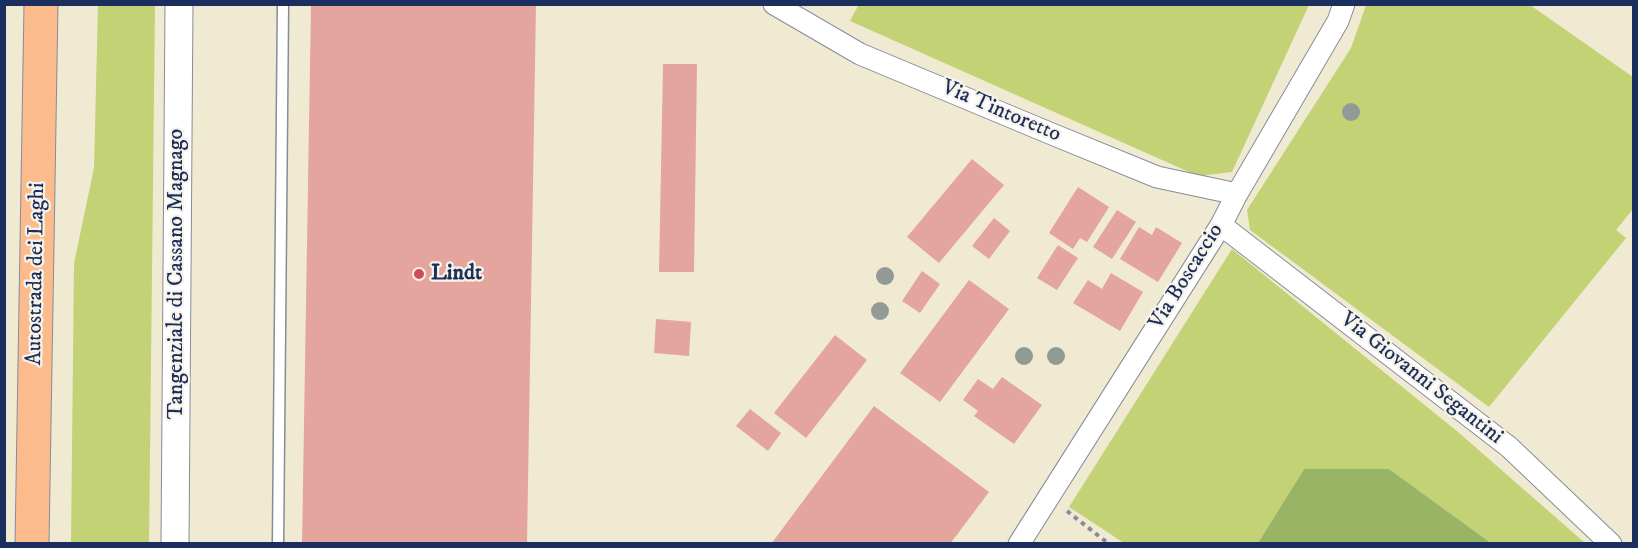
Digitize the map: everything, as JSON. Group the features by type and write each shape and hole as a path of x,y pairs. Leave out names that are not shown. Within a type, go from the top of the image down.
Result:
{"highway":[{"name":"Autostrada dei Laghi","path":"32,543 41,4"}],"street":[{"name":"Tangenziale di Cassano Magnago","path":"175,543 179,4"},
{"name":"Via Tintoretto","path":"774,4 860,54 1047,132 1157,177 1237,194"},
{"name":"Via Boscaccio","path":"1019,543 1221,225 1338,21 1344,4"},
{"name":"Via Giovanni Segantini","path":"1221,225 1509,447 1611,543"}],"lane":[{"path":"278,543 283,4"}],"path":[{"path":"1048,497 1109,543"}],"green space":[{"path":"859,4 1309,5 1232,172 1198,176 850,21"},
{"path":"98,5 155,5 149,543 71,543 74,263 94,168"},
{"path":"1366,5 1530,5 1633,77 1633,209 1616,230 1626,238 1489,407 1250,230 1247,210 1351,48"},
{"path":"1232,249 1458,432 1585,543 1491,543 1389,469 1304,469 1258,543 1124,543 1069,507"},
{"path":"1304,469 1389,469 1491,543 1258,543"}],"building":[{"name":"Lindt","path":"311,4 536,4 527,544 302,544"},
{"path":"663,64 697,64 694,272 659,272"},
{"path":"972,159 1004,185 939,263 907,237"},
{"path":"1078,187 1109,207 1087,242 1080,238 1073,249 1049,233"},
{"path":"1117,210 1136,222 1112,259 1093,247"},
{"path":"994,218 1010,231 989,259 972,246"},
{"path":"1139,227 1152,235 1156,227 1182,243 1158,282 1120,259"},
{"path":"1058,245 1078,258 1057,290 1037,278"},
{"path":"922,271 940,284 920,313 902,301"},
{"path":"1111,273 1143,292 1120,331 1073,303 1088,280 1102,289"},
{"path":"969,280 1009,309 940,402 900,373"},
{"path":"656,319 691,322 689,356 654,353"},
{"path":"835,335 867,360 806,438 774,413"},
{"path":"1002,377 1042,405 1014,444 974,416 978,411 963,400 978,379 993,389"},
{"path":"874,406 989,492 950,544 771,544"},
{"path":"750,409 781,433 768,451 736,426"}],"place":[{"name":"Lindt","path":"419,274"}]}
